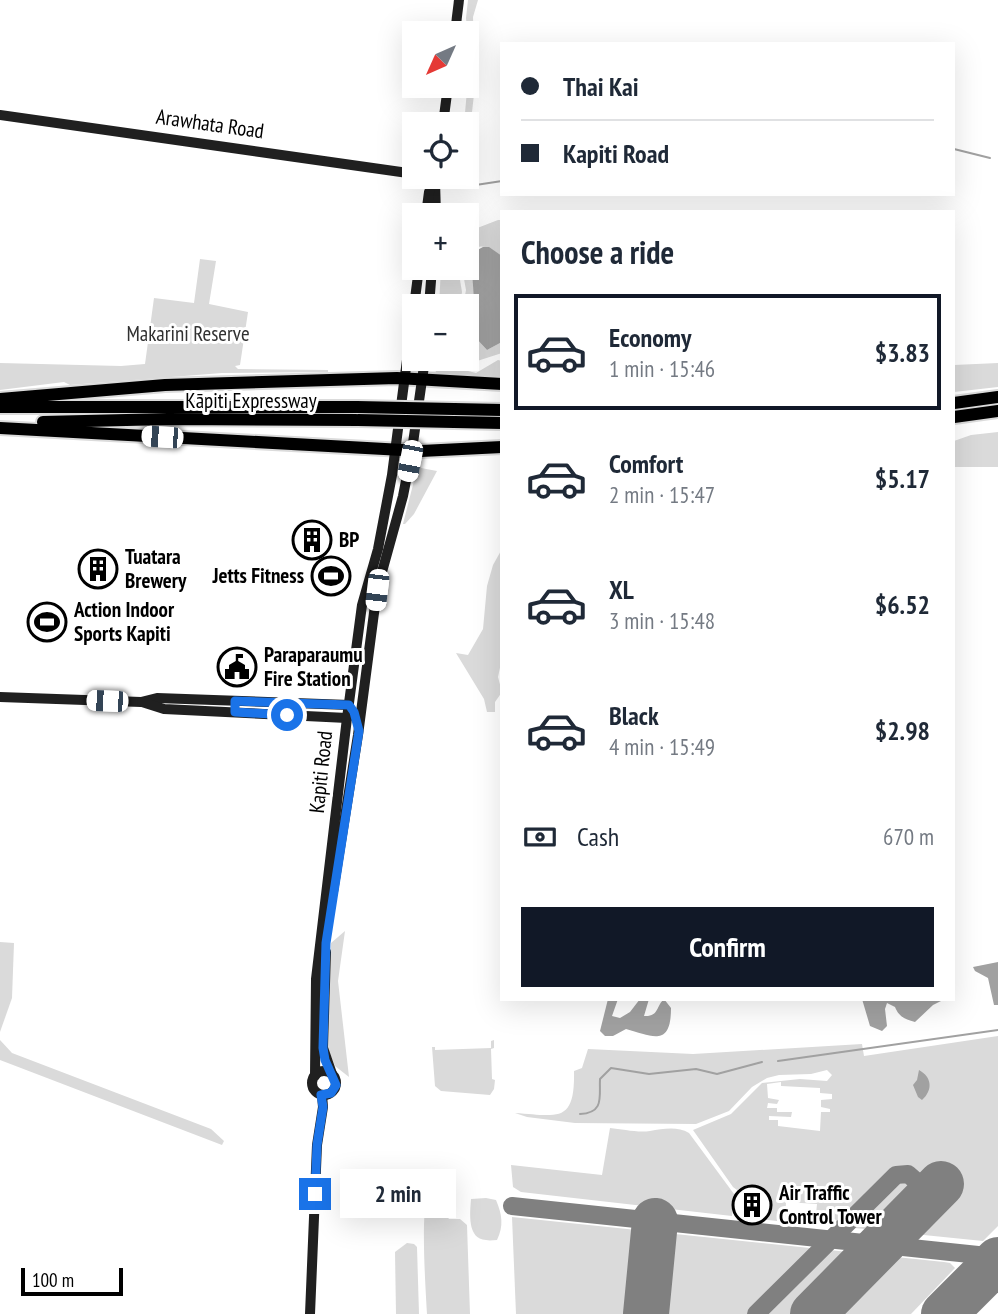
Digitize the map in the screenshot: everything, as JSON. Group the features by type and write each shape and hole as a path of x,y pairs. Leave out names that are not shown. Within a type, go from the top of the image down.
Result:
{"highway":[{"path":"0,398 164,385 405,379 500,384"},
{"path":"955,403 998,397"},
{"name":"Kāpiti Expressway","path":"0,407 357,407 500,423"},
{"name":"Kāpiti Expressway","path":"0,425 168,419 358,421 454,416 500,410"},
{"path":"955,417 998,411"},
{"path":"0,425 412,450 500,447"}],"main road":[{"path":"456,21 459,0"},
{"name":"Arawhata Road","path":"0,115 402,172"},
{"name":"Kapiti Road","path":"315,1076 316,979 362,605 381,534 417,280"},
{"name":"Kapiti Road","path":"332,1074 323,1048 325,967 334,887 359,731 377,590 403,496 424,371"},
{"path":"0,697 141,702 157,698 313,716 350,712 363,694"},
{"path":"313,716 325,704"},
{"path":"235,707 325,704 350,712 359,731"},
{"path":"316,979 325,967"},
{"path":"310,1314 317,1145 323,1107 321,1095 313,1087 315,1076 323,1072 332,1074 336,1082 335,1088 328,1095 321,1095"}],"green space":[{"path":"468,0 478,0 473,21 466,21"},
{"path":"466,98 474,98 472,112 465,112"},
{"path":"500,220 500,255 488,248 479,247 479,227"},
{"name":"Makarini Reserve","path":"200,259 216,261 209,304 248,312 240,365 235,366 238,369 328,372 222,373 70,385 64,382 0,390 0,363 121,366 145,364 154,298 194,303"},
{"path":"440,280 460,280 462,294 440,294"},
{"path":"464,280 473,280 474,294 465,294"},
{"path":"479,341 487,350 500,343 500,354 479,360"},
{"path":"500,360 500,378 438,377 436,371 476,373"},
{"path":"998,363 998,387 955,392 955,365"},
{"path":"998,432 998,467 955,467 955,441 971,435"},
{"path":"420,464 421,468 437,471 414,514 403,524 418,465"},
{"path":"500,553 500,695 495,702 495,712 487,712 484,699 456,653 468,655 483,629 487,586"},
{"path":"345,931 338,981 349,1077 335,1066 328,1050 331,943"},
{"path":"0,942 14,943 12,998 0,1032"},
{"path":"998,1036 998,1226 983,1241 815,1224 817,1204 786,1202 785,1222 736,1216 737,1199 742,1203 745,1200 749,1204 746,1207 754,1214 759,1202 753,1198 750,1202 746,1199 749,1194 741,1188 737,1190 733,1187 693,1130 731,1114 762,1083 800,1079 827,1081 832,1075 827,1070 767,1078 752,1087 729,1111 696,1124 575,1123 515,1113 553,1115 567,1108 574,1088 574,1071 582,1068 588,1049 693,1054 862,1044 864,1056","holes":["781,1082 781,1086 820,1088 820,1093 832,1094 832,1099 821,1100 821,1107 830,1109 830,1112 821,1112 820,1131 778,1126 778,1120 769,1120 769,1116 791,1117 792,1112 777,1112 777,1108 767,1108 768,1103 777,1104 779,1100 768,1098 767,1084"]},
{"path":"0,1040 12,1053 211,1129 224,1141 222,1145 0,1060"},
{"path":"494,1040 494,1048 491,1049 492,1079 495,1080 490,1095 441,1091 435,1086 432,1047 435,1047 435,1050 491,1048 491,1041"},
{"path":"610,1128 640,1132 675,1129 689,1133 734,1194 732,1216 521,1192 513,1187 511,1165 602,1175"},
{"path":"428,1199 434,1200 449,1219 460,1219 467,1225 470,1314 427,1314 424,1219"},
{"path":"471,1199 496,1200 500,1210 501,1225 497,1240 480,1239 471,1224"},
{"path":"512,1217 944,1262 955,1268 911,1314 516,1314"},
{"path":"407,1243 417,1247 419,1314 396,1314 395,1252"}],"shaded area":[{"path":"489,247 500,255 500,343 487,350 479,341 479,294 474,294 473,280 479,280 479,249"},
{"path":"998,962 998,1005 994,1005 988,978 973,967"},
{"path":"608,1001 617,1001 612,1016 620,1018 630,1012 638,1001 648,1001 644,1016 652,1015 662,1001 666,1001 671,1008 668,1029 658,1036 626,1029 613,1036 605,1036 600,1031"},
{"path":"863,1001 941,1001 915,1022 903,1017 895,1007 887,1003 887,1026 882,1031 870,1026"},
{"path":"919,1070 930,1084 922,1100 913,1085"}],"waterway":[{"path":"955,149 990,158"},
{"path":"479,184 500,181"},
{"path":"778,1061 998,1030"},
{"path":"580,1114 588,1113 597,1107 600,1079 611,1068 649,1074 696,1069 717,1074 762,1062"}],"taxiway":[{"path":"756,1314 896,1175 908,1174 931,1194"},
{"path":"512,1206 998,1257"}],"runway":[{"path":"813,1314 941,1184"},
{"path":"646,1314 655,1221"},
{"path":"944,1314 998,1260"}],"place":[{"name":"BP","path":"312,540"},
{"name":"Tuatara Brewery","path":"98,569"},
{"name":"Jetts Fitness","path":"331,576"},
{"name":"Action Indoor Sports Kapiti","path":"47,622"},
{"name":"Paraparaumu Fire Station","path":"237,667"},
{"name":"Air Traffic Control Tower","path":"752,1205"}],"route":[{"path":"287,715 235,712 235,701 349,705 354,712 359,731 326,943 323,1048 336,1085 331,1093 321,1095 323,1107 317,1145 315,1194"}]}
